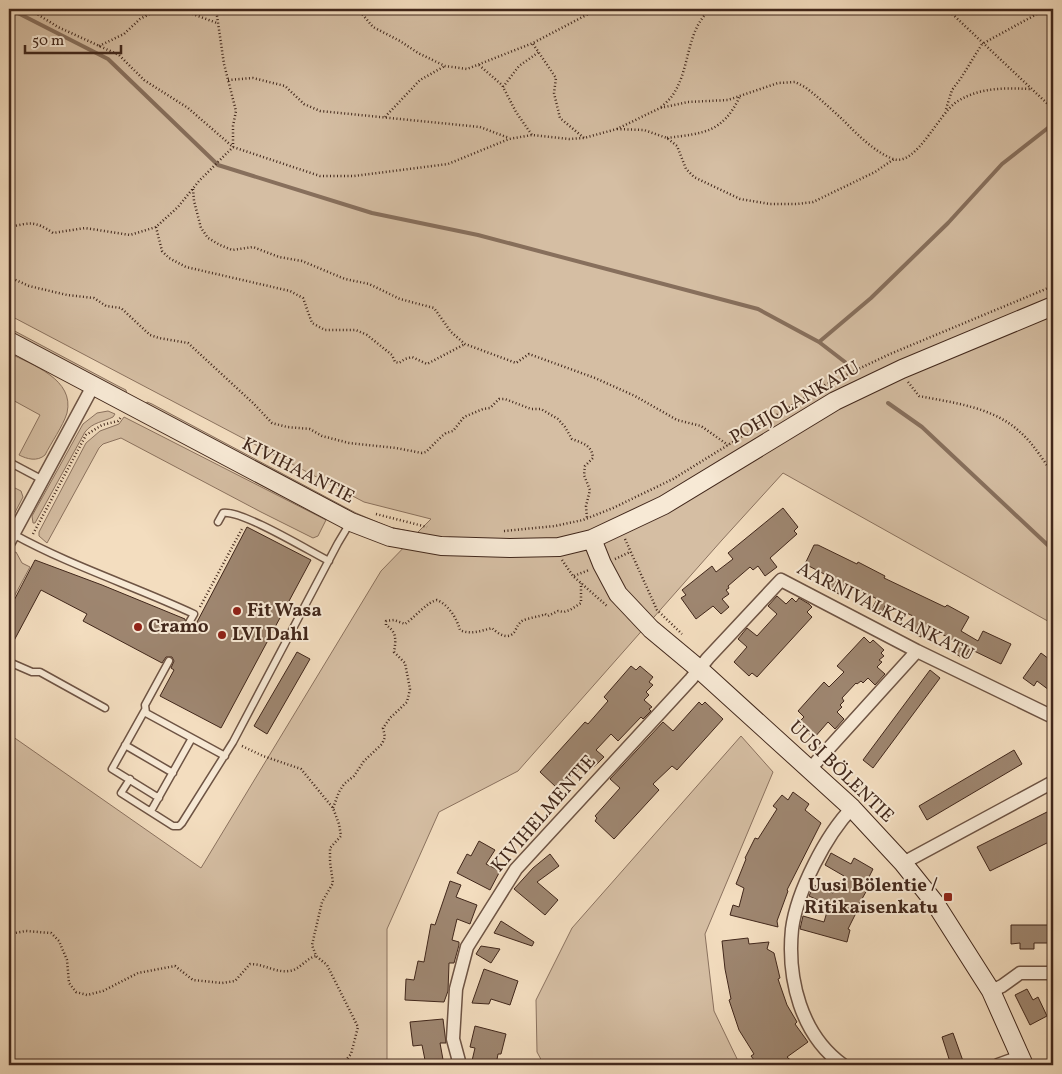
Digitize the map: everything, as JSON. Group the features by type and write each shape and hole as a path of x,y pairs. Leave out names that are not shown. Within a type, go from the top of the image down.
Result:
{"main road":[{"name":"POHJOLANKATU","path":"592,539 664,505 835,401 902,369 1053,306"},
{"name":"KIVIHAANTIE","path":"13,335 93,386 128,405 351,522 390,537 440,546 510,548 559,546 592,539"},
{"name":"UUSI BÖLENTIE","path":"592,539 602,564 618,594 651,628 852,808 903,863 935,903 991,991 1022,1061"}],"street":[{"path":"11,538 93,386"},
{"name":"AARNIVALKEANKATU","path":"699,669 781,580 917,651 1053,717"},
{"path":"810,769 917,651"},
{"name":"KIVIHELMENTIE","path":"460,1065 453,1039 456,990 467,947 516,869 699,669"},
{"path":"903,863 1053,782"},
{"path":"843,1065 833,1058 814,1034 799,1006 791,968 792,928 804,887 822,850 841,820 852,808"},
{"path":"991,991 1002,986 1020,973 1053,973"},
{"path":"998,1065 1022,1061"}],"lane":[{"path":"9,462 43,480"},
{"path":"218,522 223,513 228,512 250,520 329,561"},
{"path":"130,779 121,792 173,826 179,826 188,816 233,742 351,522"},
{"path":"11,538 29,543 194,614 191,620"},
{"path":"159,798 112,769 145,710 145,705 168,661"},
{"path":"9,662 32,672 40,672 106,708"},
{"path":"145,710 146,713 225,756"},
{"path":"151,811 192,738"},
{"path":"126,745 173,773"}],"path":[{"path":"29,9 58,27 119,55 144,80 188,108 233,147 320,176 354,176 448,164 509,139 532,135 569,139 584,138 617,129 660,108 688,102 728,100 778,83 795,82 805,87 867,143 894,159 903,160 915,153 946,110 971,94 989,89 1031,90"},
{"path":"99,46 124,34 140,19 159,9"},
{"path":"179,9 217,22"},
{"path":"9,227 30,223 39,224 53,233 85,228 130,235 156,227 178,207 199,181 233,147 233,126 236,112 228,80 216,9"},
{"path":"358,9 373,27 444,66 467,69 533,43 592,12 610,9"},
{"path":"660,108 672,97 681,80 697,26 711,9"},
{"path":"947,9 1053,109"},
{"path":"946,110 952,90 982,44 1046,9"},
{"path":"533,43 556,78 554,93 560,118 584,138"},
{"path":"503,87 519,66 539,52"},
{"path":"479,65 503,87 516,112 532,135"},
{"path":"385,117 420,80 444,66"},
{"path":"228,80 252,78 285,86 304,104 320,111 480,127 509,139"},
{"path":"667,138 701,134 717,126 726,120 740,96"},
{"path":"617,129 644,130 667,138 677,146 686,169 694,177 740,200 770,204 813,202 875,172 894,159"},
{"path":"193,189 201,228 208,238 232,250 253,248 279,257 302,261 344,279 369,284 400,299 434,308 451,332 465,344 516,363 529,354 595,378 635,396 677,420 701,426 728,446"},
{"path":"156,227 162,251 169,258 186,267 290,291 303,298 312,323 325,330 356,330 367,335 392,355 395,362 399,363 412,357 427,364 465,344"},
{"path":"9,277 28,286 67,295 94,298 111,307 122,308 150,335 188,343 272,423 292,428 304,428 335,440 422,453 429,450 446,433 453,431 464,417 490,408 498,399 505,399 532,409 542,409 558,419 572,440 583,443 591,449 592,458 585,466 584,475 590,490 586,506 587,518"},
{"path":"502,532 555,526 587,518 613,508 673,479 825,385 890,354 1053,286"},
{"path":"9,323 13,335"},
{"path":"902,369 909,384 919,396 962,404 1003,418 1021,432 1053,474"},
{"path":"29,543 86,434 102,425 118,421 128,405"},
{"path":"376,514 431,528"},
{"path":"191,620 196,616 208,597 222,564 242,527"},
{"path":"234,542 238,544"},
{"path":"222,564 226,566"},
{"path":"333,808 338,792 344,784 354,776 364,761 382,744 385,737 383,728 386,723 407,702 410,689 405,663 394,652 395,633 386,626 386,621 394,620 405,624 414,615 420,614 430,602 437,600 446,606 458,622 460,630 476,632 492,628 499,635 506,637 514,633 521,622 527,619 545,614 548,616 558,611 564,612 578,606 581,603 582,583 611,609"},
{"path":"233,742 262,756 301,770 333,808 339,824 341,836 330,848 333,883 322,902 312,945 316,956 327,965 358,1027 351,1054 342,1065"},
{"path":"9,934 26,932 51,933 67,960 69,983 76,992 87,994 103,990 138,973 175,966 193,980 222,983 235,981 250,964 290,972 316,956"}],"shaded area":[{"path":"9,9 1053,9 1053,624 783,473 518,771 439,812 387,929 387,1065 9,1065 9,734 201,868 381,571 413,538 386,531 146,404 147,402 356,513 389,527 417,533 431,519 364,502 9,315"},
{"path":"9,328 126,390 127,395 9,333"},
{"path":"9,353 50,375 65,391 68,401 67,413 63,423 45,455 39,459 29,459 19,455 40,415 9,398"},
{"path":"108,411 115,414 113,417 91,426 85,432 35,523 33,523 32,516 83,424 97,413"},
{"path":"124,417 326,520 318,536 313,538 121,438 103,444 99,448 47,543 39,536 39,532 86,443 100,431 119,424"},
{"path":"11,486 21,491 23,497 9,524 9,491"},
{"path":"16,552 22,563 30,567 9,606 9,559 12,553"},
{"path":"741,736 773,772 705,934 714,1011 740,1065 544,1065 537,1052 536,1000 572,928"}],"building":[{"path":"783,508 798,527 794,531 797,534 770,558 777,567 765,576 758,566 753,570 750,567 728,586 729,588 726,590 729,594 722,599 729,607 721,614 713,606 696,619 681,598 686,595 682,590 712,566 716,572 733,559 728,553"},
{"path":"247,527 311,560 221,728 160,696 174,670 171,668 174,661 172,657 166,657 162,663 83,621 87,614 41,590 9,650 9,610 35,560 185,619 186,624 191,626 196,624"},
{"path":"814,545 818,545 857,564 858,562 885,576 884,578 945,607 947,605 969,617 961,631 978,641 983,631 1011,644 1001,664 970,649 964,659 953,652 959,643 926,626 921,637 908,631 915,617 886,603 881,616 871,611 877,599 845,582 839,594 821,585 826,575 805,564"},
{"path":"777,596 786,604 792,598 796,602 799,598 809,604 812,607 807,612 812,617 757,677 752,673 749,676 734,662 747,647 738,639 747,628 757,636 777,614 768,606"},
{"path":"864,637 870,643 873,640 884,650 881,653 884,656 879,660 882,662 877,667 885,674 875,685 868,678 863,683 861,681 856,683 842,698 844,701 840,705 842,707 837,712 844,719 835,729 828,722 814,738 798,723 804,717 798,711 824,682 829,687 844,672 837,666"},
{"path":"297,652 310,659 267,734 254,726"},
{"path":"1041,653 1053,662 1053,693 1037,681 1034,686 1023,678"},
{"path":"631,666 636,670 640,666 653,677 649,682 653,685 646,692 649,695 644,700 652,707 649,709 651,711 643,719 641,717 618,741 611,734 596,750 604,757 594,767 587,761 563,786 560,783 556,787 540,772 585,722 588,724 608,701 604,697"},
{"path":"930,670 940,678 873,768 863,760"},
{"path":"699,702 702,705 705,702 723,719 677,770 672,766 653,784 659,790 614,839 595,821 597,818 595,816 620,788 610,779 663,722 673,731"},
{"path":"1014,750 1022,764 927,820 919,806"},
{"path":"793,792 809,804 805,810 821,823 787,890 777,921 778,927 730,915 733,905 739,907 744,888 736,884 745,858 755,838 758,839 777,809 773,806 782,795 788,800"},
{"path":"1053,809 1053,840 990,871 977,847"},
{"path":"479,841 495,850 486,864 500,871 490,890 457,873 467,854 471,856"},
{"path":"831,853 851,864 854,858 873,869 868,879 872,881 848,929 850,930 847,942 800,929 803,916 824,922 829,905 809,896 814,885 833,893 844,876 825,865"},
{"path":"550,854 559,866 537,882 558,900 545,915 514,889 533,868"},
{"path":"450,881 461,885 456,897 477,905 470,924 457,919 452,940 459,942 459,945 454,963 449,963 448,991 444,1002 405,1000 406,979 414,980 418,961 424,962 431,924 435,925"},
{"path":"501,921 534,942 532,946 494,933"},
{"path":"1011,925 1053,925 1053,943 1034,943 1034,949 1020,949 1020,943 1011,944"},
{"path":"748,938 749,944 769,942 767,949 774,953 780,978 778,979 787,1005 797,1022 795,1024 808,1042 787,1057 796,1065 758,1065 751,1056 754,1054 739,1030 729,1000 731,999 722,941"},
{"path":"481,946 500,949 491,963 476,954"},
{"path":"484,969 518,981 510,1005 491,999 489,1004 472,1003"},
{"path":"1027,989 1033,1000 1038,997 1047,1016 1030,1025 1015,995"},
{"path":"443,1019 446,1043 440,1043 444,1065 426,1065 422,1045 413,1046 410,1022"},
{"path":"475,1026 506,1034 496,1065 471,1065 475,1048 470,1047"},
{"path":"953,1033 963,1061 951,1065 942,1037"}],"waterway":[{"path":"10,9 108,59 218,165 372,213 478,235 758,309 819,342 845,362"},
{"path":"819,342 871,298 948,223 1002,164 1053,124"},
{"path":"888,403 922,427 1053,550"}],"place":[{"name":"Fit Wasa","path":"237,611"},
{"name":"Cramo","path":"138,627"},
{"name":"LVI Dahl","path":"222,635"},
{"name":"Uusi Bölentie / Ritikaisenkatu","path":"948,897"}]}
